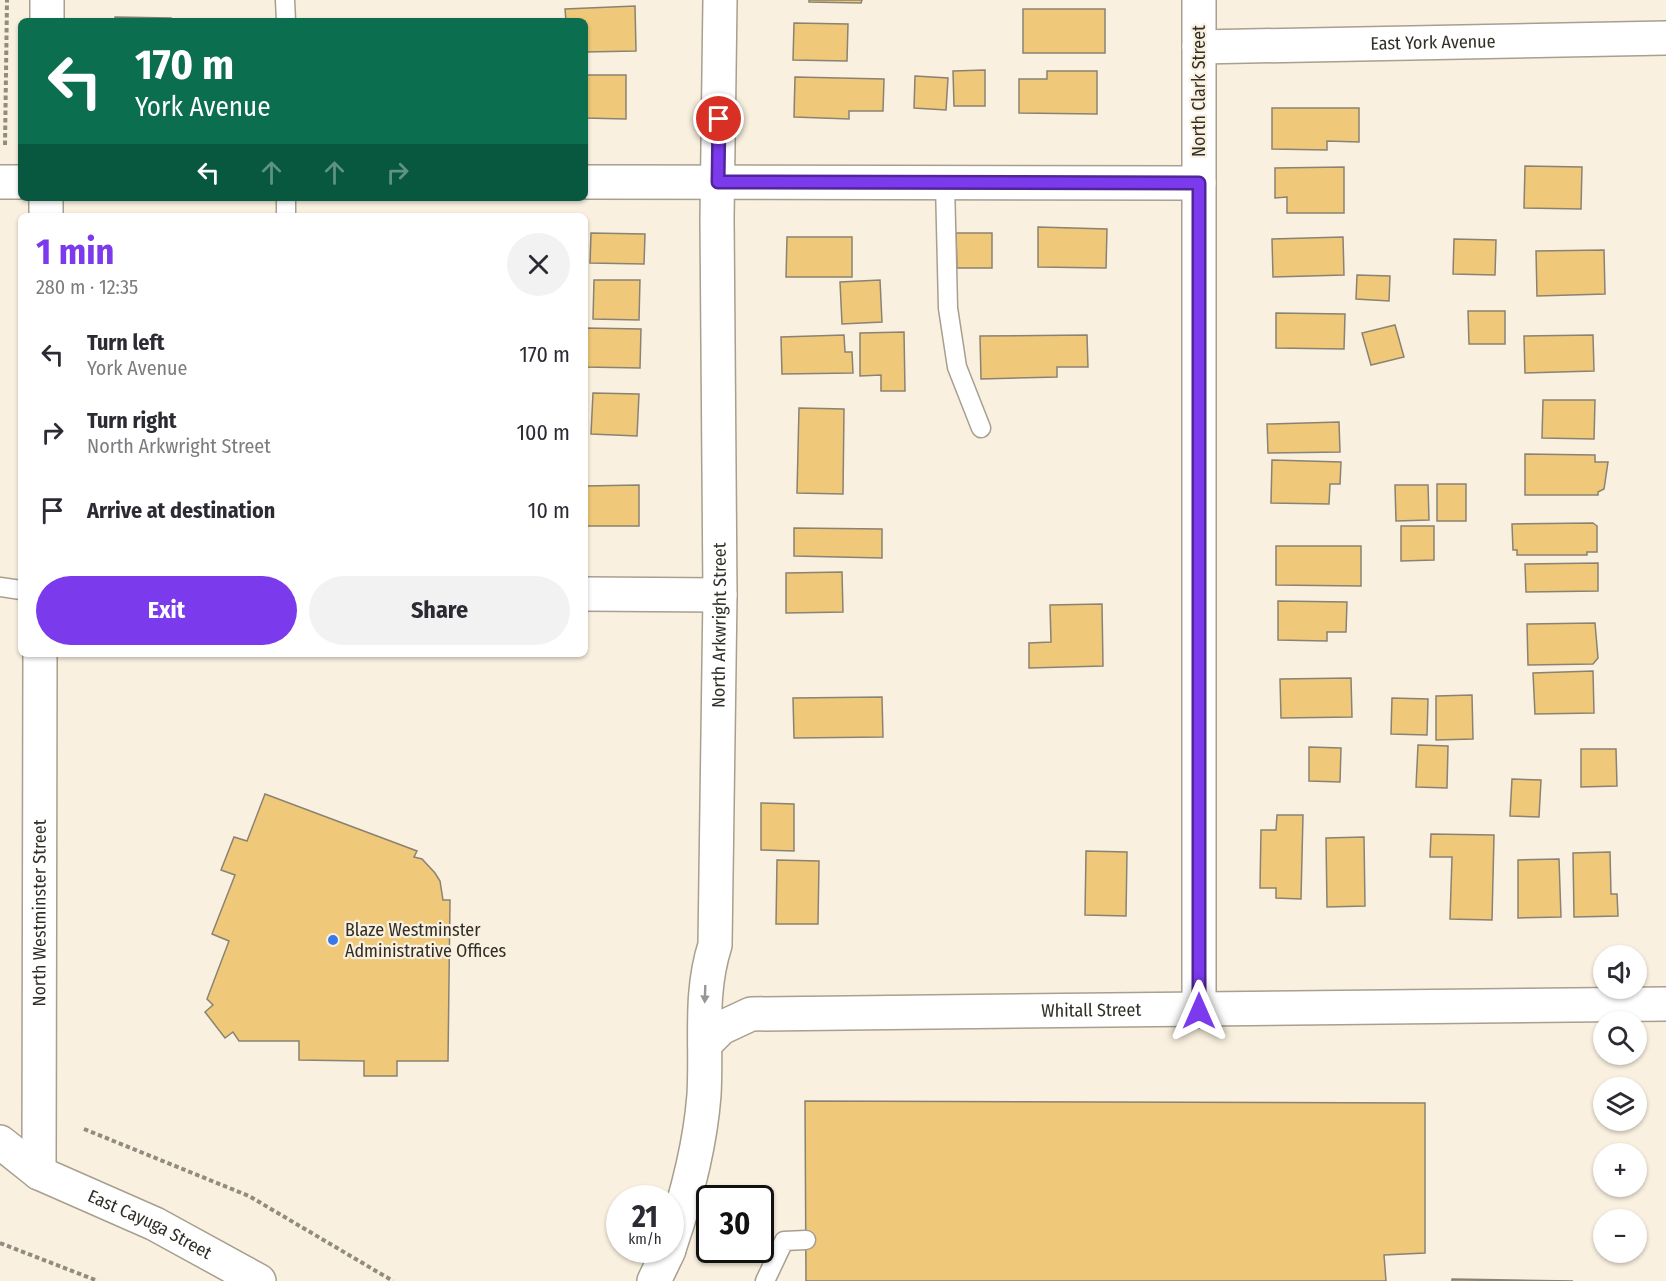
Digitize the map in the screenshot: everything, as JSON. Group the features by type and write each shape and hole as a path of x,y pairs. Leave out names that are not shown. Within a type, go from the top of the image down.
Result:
{"street":[{"path":"47,0 47,18"},
{"name":"North Arkwright Street","path":"684,1204 699,1146 705,1044 705,988 716,945 720,595 718,182 720,0"},
{"name":"North Clark Street","path":"1199,0 1199,1011"},
{"name":"East York Avenue","path":"1199,47 1666,39"},
{"path":"0,182 18,182"},
{"path":"588,182 1199,183"},
{"path":"588,594 720,595"},
{"name":"North Westminster Street","path":"39,1173 40,657"},
{"name":"Whitall Street","path":"705,1044 721,1028 751,1014 1199,1011 1666,1004"},
{"name":"East Cayuga Street","path":"0,1142 39,1173 155,1224 259,1281"},
{"name":"East Cayuga Street","path":"0,1174 39,1173"},
{"name":"North Arkwright Street","path":"654,1281 663,1263"}],"lane":[{"path":"285,0 286,18"},
{"path":"945,183 948,308 957,367 981,428"},
{"path":"0,587 18,590"},
{"path":"765,1281 784,1241 806,1240"}],"path":[{"path":"5,145 7,0"},
{"path":"84,1129 249,1196 393,1281"},
{"path":"0,1243 98,1281"}],"building":[{"path":"809,0 862,0 861,3 809,2"},
{"path":"635,6 636,51 588,52 588,18 566,18 565,9"},
{"path":"1023,9 1105,9 1105,53 1023,53"},
{"path":"115,17 171,18 115,18"},
{"path":"794,23 848,24 847,61 793,60"},
{"path":"985,70 985,106 954,106 953,71"},
{"path":"1047,71 1097,71 1097,114 1019,113 1019,79 1047,79"},
{"path":"588,75 626,75 626,119 588,118"},
{"path":"915,76 948,78 946,110 914,108"},
{"path":"795,77 884,79 883,111 849,111 849,119 794,117"},
{"path":"1272,108 1359,108 1359,142 1327,141 1327,150 1272,149"},
{"path":"1525,166 1582,167 1581,209 1524,208"},
{"path":"1344,167 1344,213 1287,213 1287,197 1275,198 1275,168"},
{"path":"1038,227 1107,229 1106,268 1038,267"},
{"path":"591,233 645,234 644,264 590,263"},
{"path":"956,233 992,233 992,268 957,268"},
{"path":"787,237 852,237 852,277 786,277"},
{"path":"1343,237 1344,275 1273,277 1272,239"},
{"path":"1454,239 1496,240 1495,275 1453,274"},
{"path":"1604,250 1605,294 1537,296 1536,251"},
{"path":"1357,275 1390,276 1389,301 1356,299"},
{"path":"594,280 640,280 639,320 593,319"},
{"path":"880,280 882,322 842,324 840,282"},
{"path":"1468,311 1505,311 1505,344 1469,344"},
{"path":"1276,313 1345,314 1344,349 1276,348"},
{"path":"1395,325 1404,357 1371,365 1362,333"},
{"path":"588,328 641,329 640,368 588,367"},
{"path":"904,332 905,391 881,391 881,375 860,376 860,333"},
{"path":"844,335 845,352 852,352 853,373 782,374 781,337"},
{"path":"1087,335 1088,367 1057,367 1057,377 981,379 980,336"},
{"path":"1593,335 1594,371 1525,373 1524,336"},
{"path":"593,393 639,394 637,436 591,434"},
{"path":"1543,400 1595,400 1594,439 1542,438"},
{"path":"799,408 844,409 843,494 797,493"},
{"path":"1339,422 1340,452 1268,453 1267,424"},
{"path":"1525,454 1595,455 1595,462 1608,462 1604,489 1598,492 1598,495 1525,495"},
{"path":"1272,460 1341,462 1340,484 1330,484 1329,504 1271,503"},
{"path":"1437,484 1466,484 1466,521 1437,521"},
{"path":"639,485 639,526 588,526 588,486"},
{"path":"1395,485 1428,485 1429,520 1396,521"},
{"path":"1593,523 1597,526 1597,552 1587,552 1587,555 1517,555 1517,550 1513,550 1512,524"},
{"path":"1401,526 1434,526 1434,560 1401,561"},
{"path":"794,528 882,529 882,558 794,556"},
{"path":"1276,546 1361,546 1361,586 1276,585"},
{"path":"1598,563 1598,591 1526,592 1525,564"},
{"path":"842,572 843,612 786,613 786,573"},
{"path":"1278,601 1347,602 1346,632 1327,632 1327,641 1278,640"},
{"path":"1102,604 1103,666 1029,668 1029,643 1051,642 1050,605"},
{"path":"1595,623 1598,658 1593,664 1528,665 1527,624"},
{"path":"1593,671 1594,713 1535,714 1533,673"},
{"path":"1351,678 1352,717 1281,718 1280,679"},
{"path":"1472,695 1473,739 1436,740 1436,696"},
{"path":"882,697 883,737 794,738 793,698"},
{"path":"1392,698 1428,699 1427,735 1391,734"},
{"path":"1418,745 1448,746 1447,788 1416,787"},
{"path":"1309,747 1341,748 1340,782 1309,781"},
{"path":"1581,749 1616,749 1617,786 1581,787"},
{"path":"1512,779 1541,780 1539,817 1510,816"},
{"path":"265,794 417,851 414,857 422,859 435,873 440,881 443,900 450,900 448,1061 397,1061 397,1076 364,1076 364,1061 299,1060 299,1041 239,1041 233,1032 225,1038 205,1012 213,1005 207,999 229,941 212,934 235,875 221,870 234,837 247,841"},
{"path":"761,803 794,804 794,851 761,850"},
{"path":"1277,815 1303,815 1301,899 1276,898 1276,888 1260,888 1261,830 1276,830"},
{"path":"1431,834 1494,835 1492,920 1450,919 1452,857 1430,857"},
{"path":"1364,837 1365,906 1327,907 1326,838"},
{"path":"1086,851 1127,852 1126,916 1085,915"},
{"path":"1610,852 1611,894 1617,894 1618,916 1574,917 1573,853"},
{"path":"1559,859 1561,917 1518,918 1518,860"},
{"path":"777,860 819,861 818,924 776,924"},
{"path":"805,1101 1425,1103 1425,1253 1384,1255 1386,1281 806,1281"},
{"path":"1452,1279 1573,1281 1452,1281"}],"place":[{"name":"Blaze Westminster Administrative Offices","path":"333,940"}],"route":[{"path":"719,119 718,182 1199,183 1199,1011"}]}
